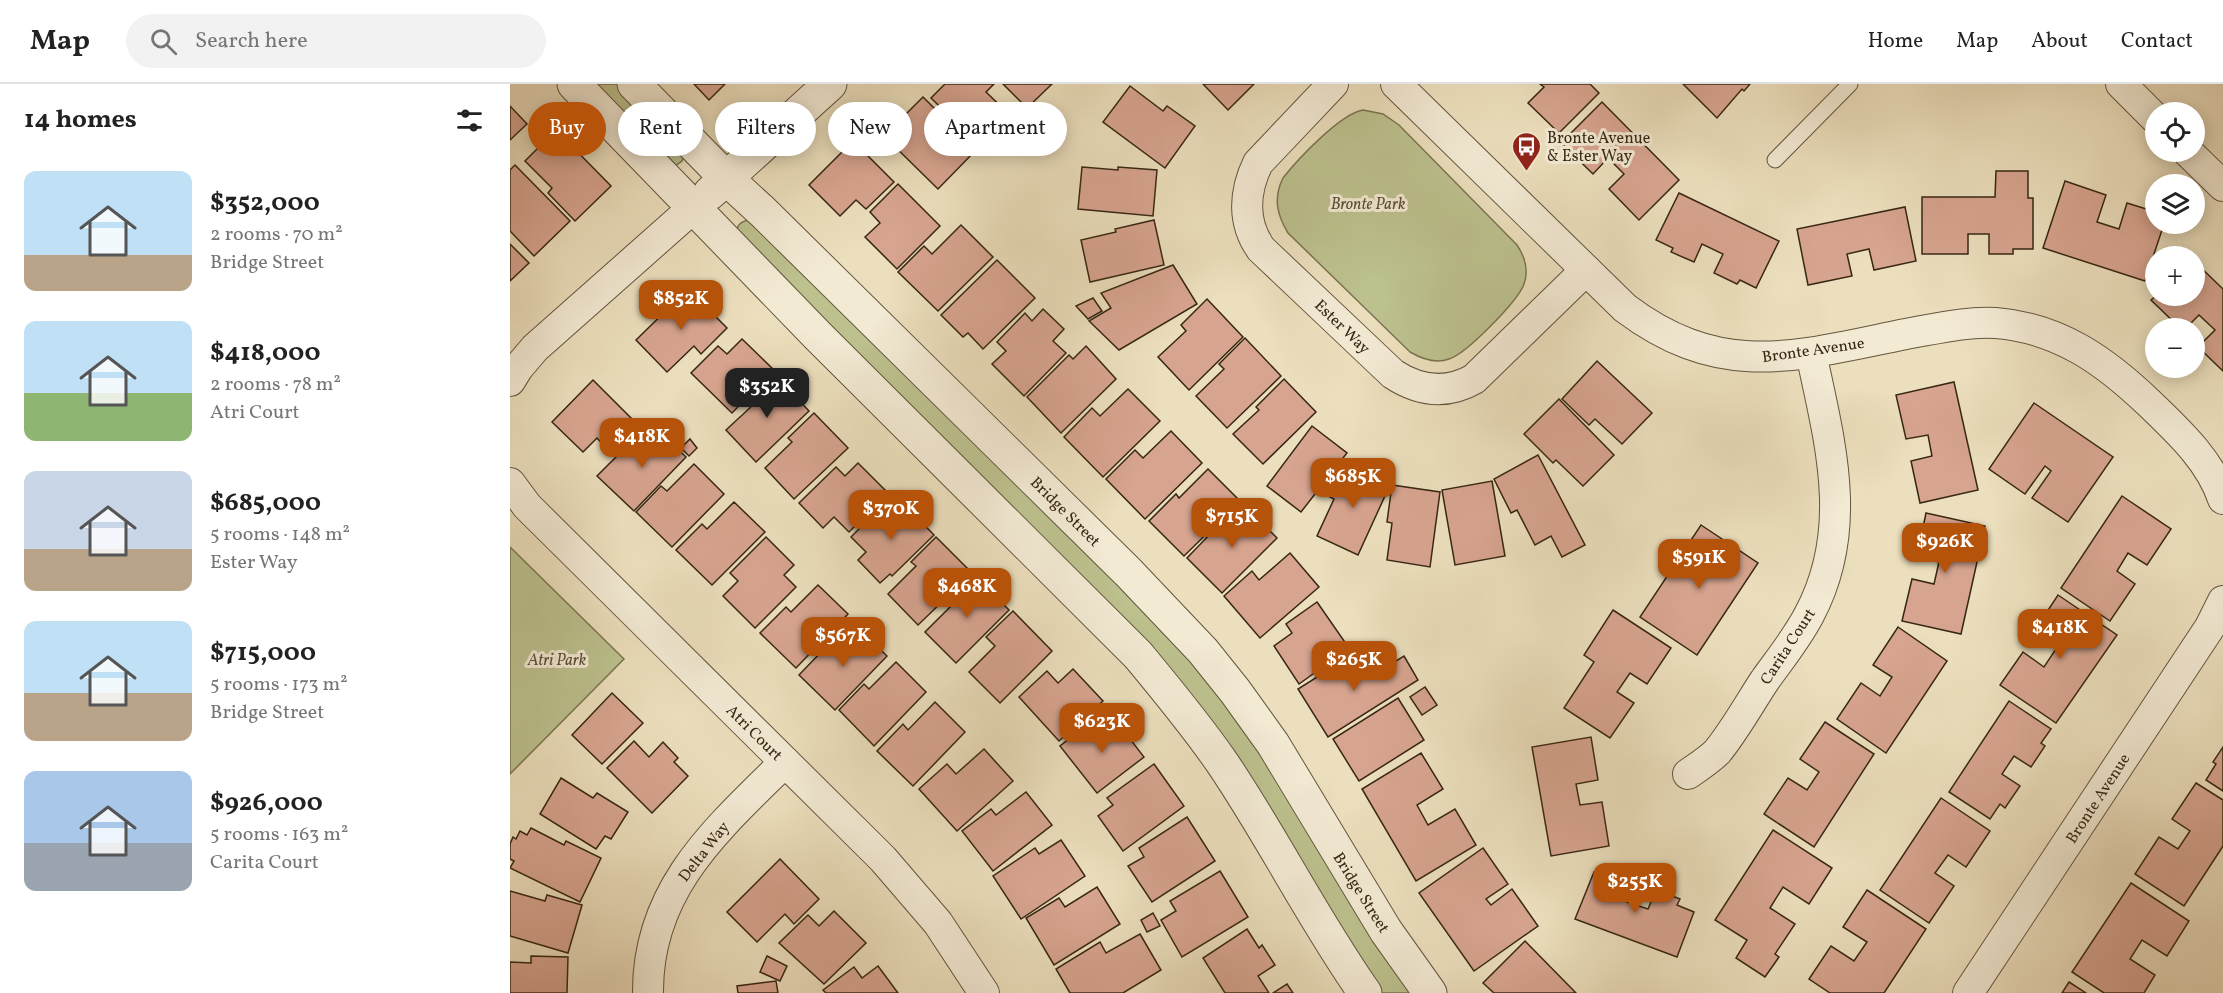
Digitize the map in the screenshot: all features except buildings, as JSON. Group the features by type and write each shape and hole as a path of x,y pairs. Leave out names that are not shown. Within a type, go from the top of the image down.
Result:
{"street":[{"path":"574,84 849,368 1138,655 1170,693 1222,763 1365,993"},
{"name":"Bridge Street","path":"634,84 726,178 1055,500 1203,651 1273,744 1386,931 1430,993"},
{"path":"510,381 535,348 830,84"},
{"name":"Ester Way","path":"1333,84 1258,164 1248,190 1247,221 1252,236 1261,249 1392,374 1412,385 1436,390 1461,387 1474,379 1586,270"},
{"name":"Bronte Avenue","path":"1396,84 1625,308 1671,338 1725,355 1757,358 1811,353 1969,324 1995,323 2045,334 2092,355 2122,378 2179,433 2203,460 2219,486 2223,499"},
{"path":"2129,87 2145,105"},
{"path":"2198,162 2223,186"},
{"name":"Carita Court","path":"1688,774 1717,752 1808,616 1824,580 1834,539 1835,484 1811,353"},
{"name":"Atri Court","path":"510,483 527,506 907,885 938,923 984,993"},
{"name":"Bronte Avenue","path":"1968,993 2210,627 2223,601"},
{"name":"Delta Way","path":"648,993 651,949 660,919 690,861 713,834 785,762"}],"lane":[{"path":"1775,160 1850,84"}],"green space":[{"path":"584,84 623,84 639,102 618,102 618,115"},
{"name":"Bronte Park","path":"1363,110 1383,114 1399,125 1517,245 1524,259 1525,279 1520,292 1479,338 1449,359 1429,360 1410,352 1288,233 1281,220 1277,199 1283,178 1332,128 1354,113"},
{"path":"664,156 684,156 682,161 675,166"},
{"path":"748,220 1160,623 1237,715 1413,993 1374,993 1264,816 736,234 739,224"},
{"name":"Atri Park","path":"510,547 624,659 510,774"}],"place":[{"name":"Bronte Avenue & Ester Way","path":"1526,172"}]}
